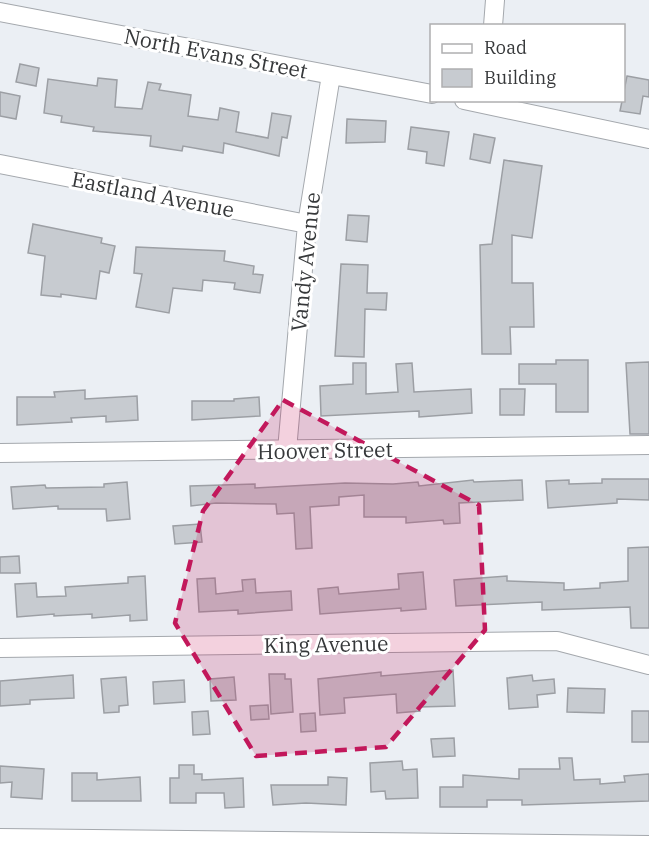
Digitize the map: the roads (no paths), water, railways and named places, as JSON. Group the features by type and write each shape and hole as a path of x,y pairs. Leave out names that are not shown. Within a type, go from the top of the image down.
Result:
{"street":[{"path":"493,24 495,0"},
{"name":"North Evans Street","path":"0,12 430,94"},
{"name":"Vandy Avenue","path":"287,450 307,224 331,75"},
{"path":"489,103 649,139"},
{"name":"Eastland Avenue","path":"0,164 307,224"},
{"name":"Hoover Street","path":"0,453 649,446"},
{"name":"King Avenue","path":"0,648 557,641 649,665"},
{"path":"0,838 649,845"}]}
